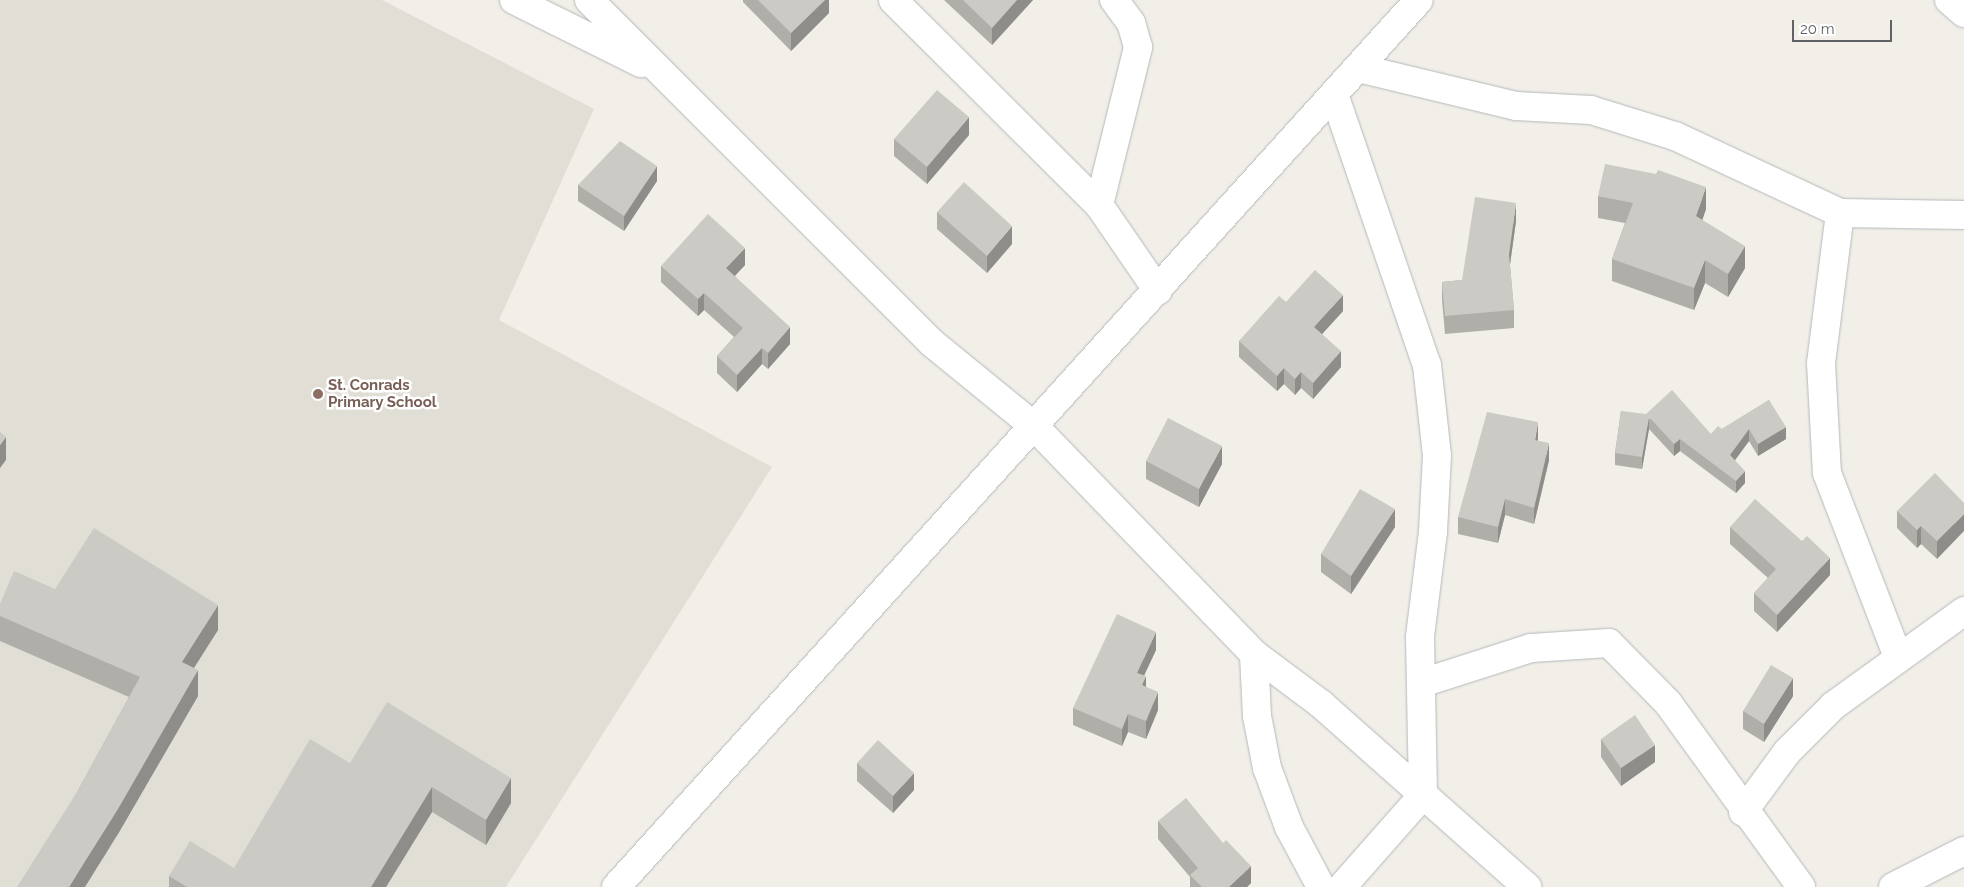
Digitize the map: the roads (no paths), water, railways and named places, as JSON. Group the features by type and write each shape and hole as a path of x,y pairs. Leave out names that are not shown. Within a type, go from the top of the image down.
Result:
{"street":[{"path":"514,0 660,72"},
{"path":"589,0 932,343 1035,427 1254,654 1322,704 1527,887"},
{"path":"893,0 1099,205 1158,291"},
{"path":"1099,205 1138,47 1131,23 1114,0"},
{"path":"616,887 1035,427 1419,0"},
{"path":"1949,0 1964,13"},
{"path":"1358,68 1516,106 1591,110 1675,136 1840,213 1964,215"},
{"path":"1334,94 1427,365 1437,455 1434,532 1420,637 1423,795 1342,887"},
{"path":"1840,213 1821,363 1828,473 1898,657"},
{"path":"1743,812 1787,752 1833,706 1898,657 1964,611"},
{"path":"1422,683 1531,648 1609,643 1668,703 1743,812 1801,887"},
{"path":"1254,654 1257,716 1268,768 1289,827 1321,887"},
{"path":"1893,887 1964,851"}],"place":[{"name":"St. Conrads Primary School","path":"318,394"}]}
